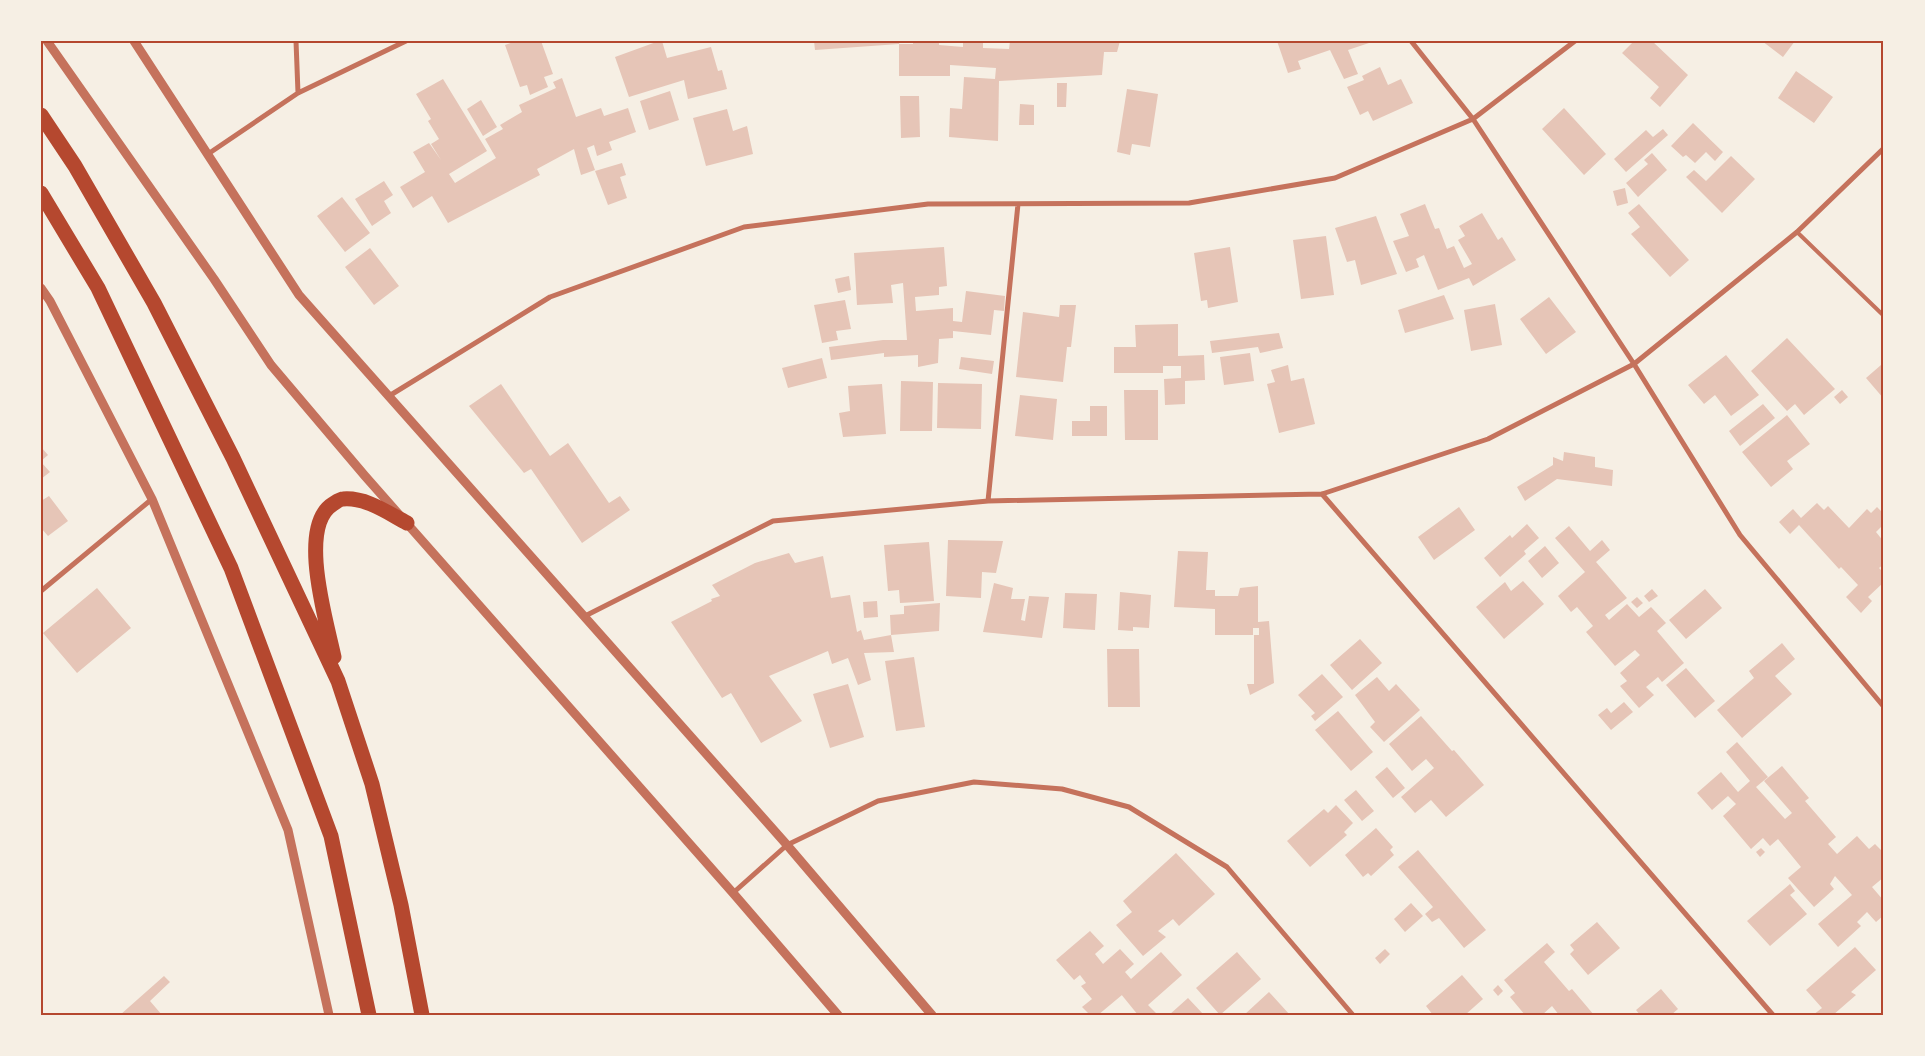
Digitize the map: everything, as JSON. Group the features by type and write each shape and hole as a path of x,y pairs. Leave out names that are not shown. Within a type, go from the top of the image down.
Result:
{"highway":[{"path":"41,115 75,166 154,303 233,458 338,681 372,784 401,905 422,1015"},
{"path":"41,192 98,288 232,568 331,836 369,1015"},
{"path":"338,681 315,560 315,537 320,519 328,507 342,499 364,501 407,523"}],"street":[{"path":"47,41 214,279 271,365 364,476 733,893 838,1015"},
{"path":"134,41 299,295 787,845 932,1015"},
{"path":"296,41 298,93"},
{"path":"208,154 298,93 406,41"},
{"path":"1411,41 1473,119 1634,364 1740,536 1884,707"},
{"path":"389,396 550,297 744,227 928,204 1189,203 1335,178 1473,119 1575,41"},
{"path":"584,616 773,521 988,502 1322,494 1488,439 1634,364 1797,232 1884,148"},
{"path":"988,502 1018,204"},
{"path":"41,288 50,301 152,499 288,830 329,1015"},
{"path":"1322,494 1773,1015"},
{"path":"41,591 152,499"},
{"path":"733,893 787,845 878,801 974,782 1062,789 1128,807 1227,867 1353,1015"}],"lane":[{"path":"1797,232 1884,316"}],"building":[{"path":"516,41 541,41 553,74 544,77 548,87 530,95 527,85 520,87 505,45"},
{"path":"662,41 667,58 711,47 718,71 722,70 727,89 688,99 684,80 629,97 615,57"},
{"path":"814,41 900,41 899,44 815,50"},
{"path":"913,41 939,41 939,45 963,47 963,41 983,41 983,48 1009,49 1010,41 1120,41 1117,52 1104,52 1102,75 999,81 998,141 949,137 950,108 962,109 964,77 995,79 996,68 950,65 950,76 899,76 899,44 913,44"},
{"path":"1277,41 1372,42 1348,50 1358,74 1344,79 1330,50 1298,61 1301,69 1288,73"},
{"path":"1634,41 1652,41 1688,75 1660,107 1650,98 1659,87 1622,53"},
{"path":"1762,41 1795,41 1783,57"},
{"path":"1380,67 1388,85 1401,79 1413,103 1373,121 1368,111 1360,115 1347,87 1364,80 1362,76"},
{"path":"1796,71 1833,97 1814,123 1778,98"},
{"path":"562,78 576,117 601,108 604,116 628,108 636,132 609,142 612,150 597,156 594,145 587,148 595,170 581,175 574,149 537,169 540,175 448,223 432,196 413,208 400,187 425,172 413,152 429,143 441,160 431,144 439,139 428,121 431,119 416,94 443,79 487,151 449,174 455,183 496,158 485,139 503,129 500,125 522,112 519,105 556,88 553,82"},
{"path":"1057,83 1067,83 1066,107 1057,107"},
{"path":"1127,89 1158,94 1150,147 1132,144 1130,155 1117,152"},
{"path":"670,91 679,120 649,130 640,101"},
{"path":"900,96 919,96 920,137 901,138"},
{"path":"481,100 497,127 483,136 467,109"},
{"path":"1020,104 1034,105 1034,125 1019,125"},
{"path":"1564,108 1606,154 1584,175 1542,129"},
{"path":"727,109 733,131 747,126 753,154 706,166 693,118"},
{"path":"1693,123 1723,152 1715,161 1706,152 1695,163 1686,155 1683,157 1671,146"},
{"path":"1663,129 1668,135 1626,172 1614,159 1646,130 1653,137"},
{"path":"1652,153 1667,170 1638,197 1626,183 1648,164 1644,160"},
{"path":"1731,156 1755,179 1722,213 1686,177 1694,170 1706,181"},
{"path":"622,163 626,175 620,177 627,198 608,205 595,171"},
{"path":"384,181 393,195 384,201 391,213 372,226 355,199"},
{"path":"1625,188 1628,203 1617,206 1613,191"},
{"path":"342,197 370,233 345,252 317,216"},
{"path":"1425,204 1435,229 1439,228 1447,249 1454,246 1464,268 1472,264 1458,240 1465,236 1459,226 1482,213 1498,240 1502,237 1516,260 1473,286 1469,278 1438,290 1424,255 1416,259 1419,267 1406,272 1393,241 1409,236 1400,214"},
{"path":"1639,204 1689,260 1670,277 1631,234 1640,227 1628,213"},
{"path":"1376,216 1397,274 1361,285 1355,260 1347,262 1335,228"},
{"path":"1326,236 1334,295 1301,299 1293,240"},
{"path":"944,247 947,286 939,287 939,295 915,297 916,311 953,308 953,321 962,322 966,291 1005,296 1004,311 994,310 991,335 953,331 953,338 939,339 938,363 918,367 918,355 884,357 884,353 831,360 829,347 883,340 907,340 903,283 891,285 893,303 857,305 854,253"},
{"path":"1230,247 1238,302 1208,308 1207,300 1201,301 1194,253"},
{"path":"370,248 399,286 374,305 345,267"},
{"path":"849,276 851,290 838,293 835,279"},
{"path":"1444,295 1454,319 1405,333 1398,310"},
{"path":"1549,297 1576,332 1546,354 1520,319"},
{"path":"845,300 851,329 836,331 838,340 822,343 814,305"},
{"path":"1495,304 1502,345 1471,351 1464,310"},
{"path":"1060,305 1076,305 1071,347 1067,347 1063,382 1016,377 1023,312 1059,317"},
{"path":"1178,324 1178,356 1204,355 1205,380 1185,381 1185,404 1165,405 1164,379 1181,378 1181,366 1163,366 1163,373 1114,373 1114,347 1136,347 1135,325"},
{"path":"1279,333 1283,348 1260,353 1258,347 1212,353 1210,341"},
{"path":"1787,338 1835,389 1804,415 1795,404 1787,411 1751,371"},
{"path":"1250,353 1254,381 1224,385 1220,357"},
{"path":"1726,355 1759,395 1731,416 1715,395 1704,404 1688,385"},
{"path":"961,357 994,361 992,374 959,369"},
{"path":"822,358 827,378 788,388 782,368"},
{"path":"1288,365 1291,381 1304,378 1315,424 1279,433 1267,384 1275,382 1271,370"},
{"path":"1881,365 1884,369 1884,399 1866,378"},
{"path":"901,381 933,382 932,431 900,431"},
{"path":"938,383 982,384 981,429 937,428"},
{"path":"501,384 550,456 568,443 609,503 620,496 630,510 582,543 531,469 524,473 469,406"},
{"path":"882,384 886,434 843,437 839,413 850,411 848,386"},
{"path":"1124,390 1158,390 1158,440 1125,440"},
{"path":"1842,390 1848,397 1840,404 1834,397"},
{"path":"1020,395 1057,399 1053,440 1015,436"},
{"path":"1763,404 1775,418 1740,446 1729,431"},
{"path":"1090,406 1107,406 1107,436 1072,436 1072,421 1090,421"},
{"path":"1787,415 1810,444 1787,461 1793,469 1771,487 1742,452"},
{"path":"41,447 48,455 41,461"},
{"path":"1564,452 1595,457 1595,467 1613,470 1612,486 1557,479 1525,501 1517,487 1553,465 1553,457 1563,461"},
{"path":"41,462 50,472 41,479"},
{"path":"49,496 68,521 48,536 41,528 41,501"},
{"path":"1817,503 1824,510 1828,506 1849,528 1867,509 1871,513 1877,507 1884,514 1884,524 1876,532 1884,542 1884,564 1879,568 1884,573 1884,582 1868,597 1872,601 1861,613 1846,597 1858,585 1841,567 1839,569 1799,525 1790,534 1779,522 1793,509 1801,518"},
{"path":"1459,507 1475,530 1434,560 1418,537"},
{"path":"1527,524 1539,538 1524,551 1526,554 1500,577 1484,558 1510,535 1512,538"},
{"path":"1569,526 1590,551 1602,540 1610,550 1596,562 1627,598 1605,615 1609,620 1627,604 1639,617 1651,607 1666,623 1657,631 1684,663 1662,682 1658,677 1646,687 1654,695 1639,708 1620,686 1627,681 1620,673 1640,655 1635,650 1615,666 1586,632 1593,626 1577,607 1571,612 1558,596 1585,572 1555,538"},
{"path":"948,540 1003,541 996,573 982,572 981,598 946,596"},
{"path":"929,542 934,601 900,603 899,590 888,591 884,545"},
{"path":"1545,546 1559,563 1542,578 1528,561"},
{"path":"1178,551 1208,552 1206,590 1215,590 1215,596 1238,596 1240,588 1258,586 1258,622 1269,621 1274,683 1250,695 1247,684 1254,684 1254,635 1259,635 1259,628 1253,628 1253,635 1215,635 1215,609 1174,607"},
{"path":"789,553 795,563 823,556 831,598 850,595 857,632 861,630 864,640 891,635 894,652 864,653 871,680 858,685 848,658 832,664 828,651 769,676 802,721 761,743 731,693 722,698 671,622 712,601 711,599 720,596 712,585 755,563"},
{"path":"1523,581 1544,604 1504,639 1476,607 1505,582 1511,591"},
{"path":"994,583 1013,588 1011,599 1025,599 1021,620 1025,621 1029,596 1049,597 1042,638 983,632"},
{"path":"97,588 131,628 77,673 43,633"},
{"path":"1652,589 1658,596 1649,602 1644,596"},
{"path":"1705,589 1722,608 1686,639 1669,620"},
{"path":"1120,592 1151,595 1149,628 1133,627 1133,631 1118,630"},
{"path":"1065,593 1097,594 1095,630 1063,628"},
{"path":"1637,597 1643,603 1637,608 1631,602"},
{"path":"877,601 878,617 864,618 863,602"},
{"path":"940,603 939,631 891,635 890,615 904,614 904,606"},
{"path":"1360,639 1382,663 1352,690 1330,665"},
{"path":"1782,643 1795,659 1775,676 1792,694 1742,738 1717,710 1754,678 1749,671"},
{"path":"1107,649 1139,649 1140,707 1108,707"},
{"path":"914,657 925,727 896,731 885,661"},
{"path":"1686,668 1715,701 1695,718 1666,685"},
{"path":"1322,674 1343,697 1315,721 1311,716 1315,713 1298,695"},
{"path":"1377,677 1389,691 1396,684 1420,710 1384,742 1370,727 1375,722 1355,695"},
{"path":"848,684 864,737 830,748 813,694"},
{"path":"1624,702 1633,712 1611,730 1598,715 1607,708 1611,713"},
{"path":"1338,711 1373,752 1351,771 1315,730"},
{"path":"1421,716 1484,785 1446,817 1431,800 1415,813 1401,797 1434,768 1426,759 1412,771 1389,744"},
{"path":"1737,742 1768,777 1756,787 1785,819 1792,813 1764,781 1782,766 1809,798 1805,801 1836,837 1828,844 1837,854 1857,836 1869,849 1875,844 1884,853 1884,877 1872,887 1884,901 1884,915 1876,922 1867,912 1857,922 1861,926 1838,947 1818,924 1852,895 1835,876 1830,884 1834,889 1814,907 1788,878 1801,867 1778,839 1770,846 1763,838 1751,849 1723,816 1736,804 1728,796 1712,810 1697,793 1721,772 1738,792 1750,781 1726,752"},
{"path":"1387,767 1405,788 1393,798 1375,777"},
{"path":"1356,790 1374,811 1362,821 1344,800"},
{"path":"1336,805 1353,823 1344,832 1347,835 1310,867 1287,841 1324,809 1328,813"},
{"path":"1376,828 1393,847 1390,850 1394,855 1371,876 1368,873 1363,877 1345,855"},
{"path":"1761,848 1765,852 1760,857 1756,852"},
{"path":"1418,850 1486,930 1464,948 1439,918 1432,922 1425,914 1433,907 1398,867"},
{"path":"1176,853 1215,894 1179,926 1173,919 1158,931 1166,937 1143,956 1116,925 1132,912 1123,901"},
{"path":"1790,884 1795,891 1790,895 1807,914 1770,946 1747,921"},
{"path":"1411,903 1423,916 1405,932 1394,919"},
{"path":"1597,922 1620,948 1588,975 1570,954 1574,950 1570,945"},
{"path":"1090,931 1104,946 1095,954 1103,964 1120,949 1134,964 1125,972 1131,979 1161,952 1182,975 1148,1005 1156,1015 1138,1015 1122,995 1098,1015 1090,1015 1082,1007 1092,999 1081,986 1086,983 1080,975 1074,980 1056,960"},
{"path":"1547,943 1555,952 1544,962 1569,991 1572,989 1594,1015 1559,1015 1552,1006 1542,1015 1525,1015 1510,997 1515,993 1504,980"},
{"path":"1855,947 1876,970 1851,992 1856,995 1833,1015 1813,1015 1822,1008 1806,990"},
{"path":"1385,949 1390,954 1380,964 1375,958"},
{"path":"1237,952 1261,979 1220,1015 1196,988"},
{"path":"1462,975 1483,999 1465,1015 1433,1015 1426,1006"},
{"path":"164,976 170,982 150,1001 162,1015 120,1015"},
{"path":"1498,985 1503,991 1498,996 1493,990"},
{"path":"1661,989 1678,1009 1671,1015 1640,1015 1636,1010"},
{"path":"1269,992 1290,1015 1244,1015"},
{"path":"1188,998 1204,1015 1169,1015"}]}
